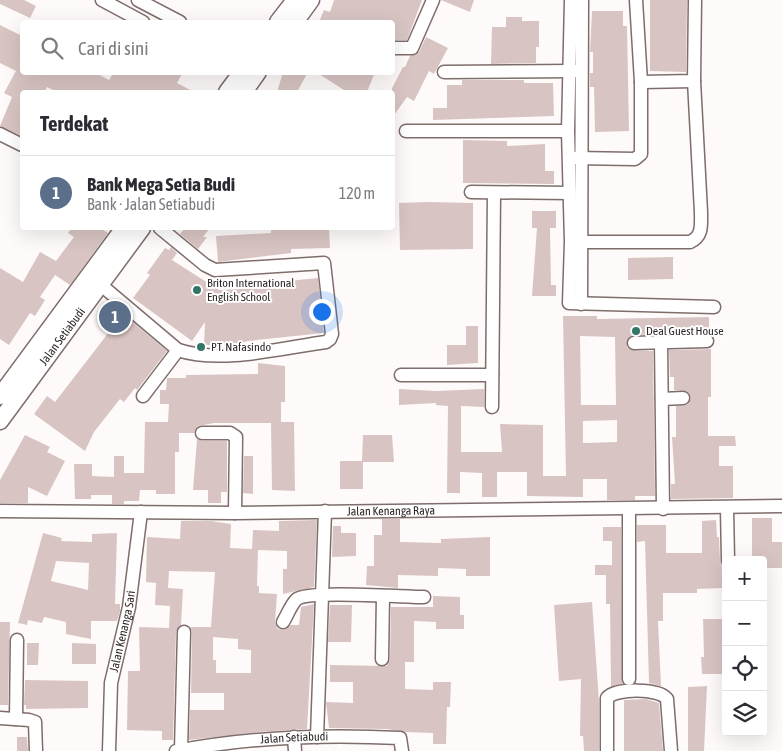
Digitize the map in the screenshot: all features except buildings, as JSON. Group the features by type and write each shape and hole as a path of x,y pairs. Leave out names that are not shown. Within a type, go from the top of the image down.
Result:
{"main road":[{"path":"280,20 295,0"},
{"path":"296,20 311,0"},
{"path":"230,90 245,78"},
{"name":"Jalan Setiabudi","path":"0,396 123,230"},
{"name":"Jalan Setiabudi","path":"0,421 141,230"}],"street":[{"path":"102,0 139,20"},
{"path":"138,0 176,20"},
{"path":"395,48 412,48 433,0"},
{"path":"570,0 576,71 576,242"},
{"path":"582,0 576,71 568,131 575,158 570,193 581,304 714,307"},
{"path":"575,158 635,159 640,156 642,82 636,0"},
{"path":"576,242 690,242 697,239 700,233 701,212 694,81 695,0"},
{"path":"444,72 576,71"},
{"path":"642,82 694,81"},
{"path":"406,131 568,131"},
{"path":"0,134 20,144"},
{"path":"471,192 570,193"},
{"path":"492,407 494,193"},
{"path":"101,284 178,350 198,354 233,354 328,341 332,334 325,266 320,262 215,270 205,265 162,230"},
{"path":"634,343 707,341"},
{"path":"661,342 664,509"},
{"path":"143,396 178,350"},
{"path":"401,375 492,375"},
{"path":"662,399 683,398"},
{"path":"202,432 230,433 236,437 235,512"},
{"name":"Jalan Kenanga Raya","path":"0,511 235,512 664,509 782,506"},
{"path":"727,508 728,556"},
{"path":"629,509 629,679"},
{"path":"317,737 325,511"},
{"name":"Jalan Kenanga Sari","path":"110,751 110,683 129,607 141,512"},
{"path":"283,622 296,600 323,595 424,597"},
{"path":"382,659 383,596"},
{"path":"179,750 184,632"},
{"path":"16,719 17,640"},
{"path":"607,751 607,698 618,692 640,692 658,693 667,699 671,751"},
{"path":"0,718 29,720 36,724 36,751"},
{"name":"Jalan Setiabudi","path":"179,750 247,746 294,737 349,735 400,738 402,751"},
{"path":"294,737 294,751"}],"place":[{"name":"Briton International English School","path":"197,290"},
{"name":"Bank Mega Setia Budi","path":"115,317"},
{"name":"Deal Guest House","path":"636,331"},
{"name":"PT. Nafasindo","path":"201,347"}]}
